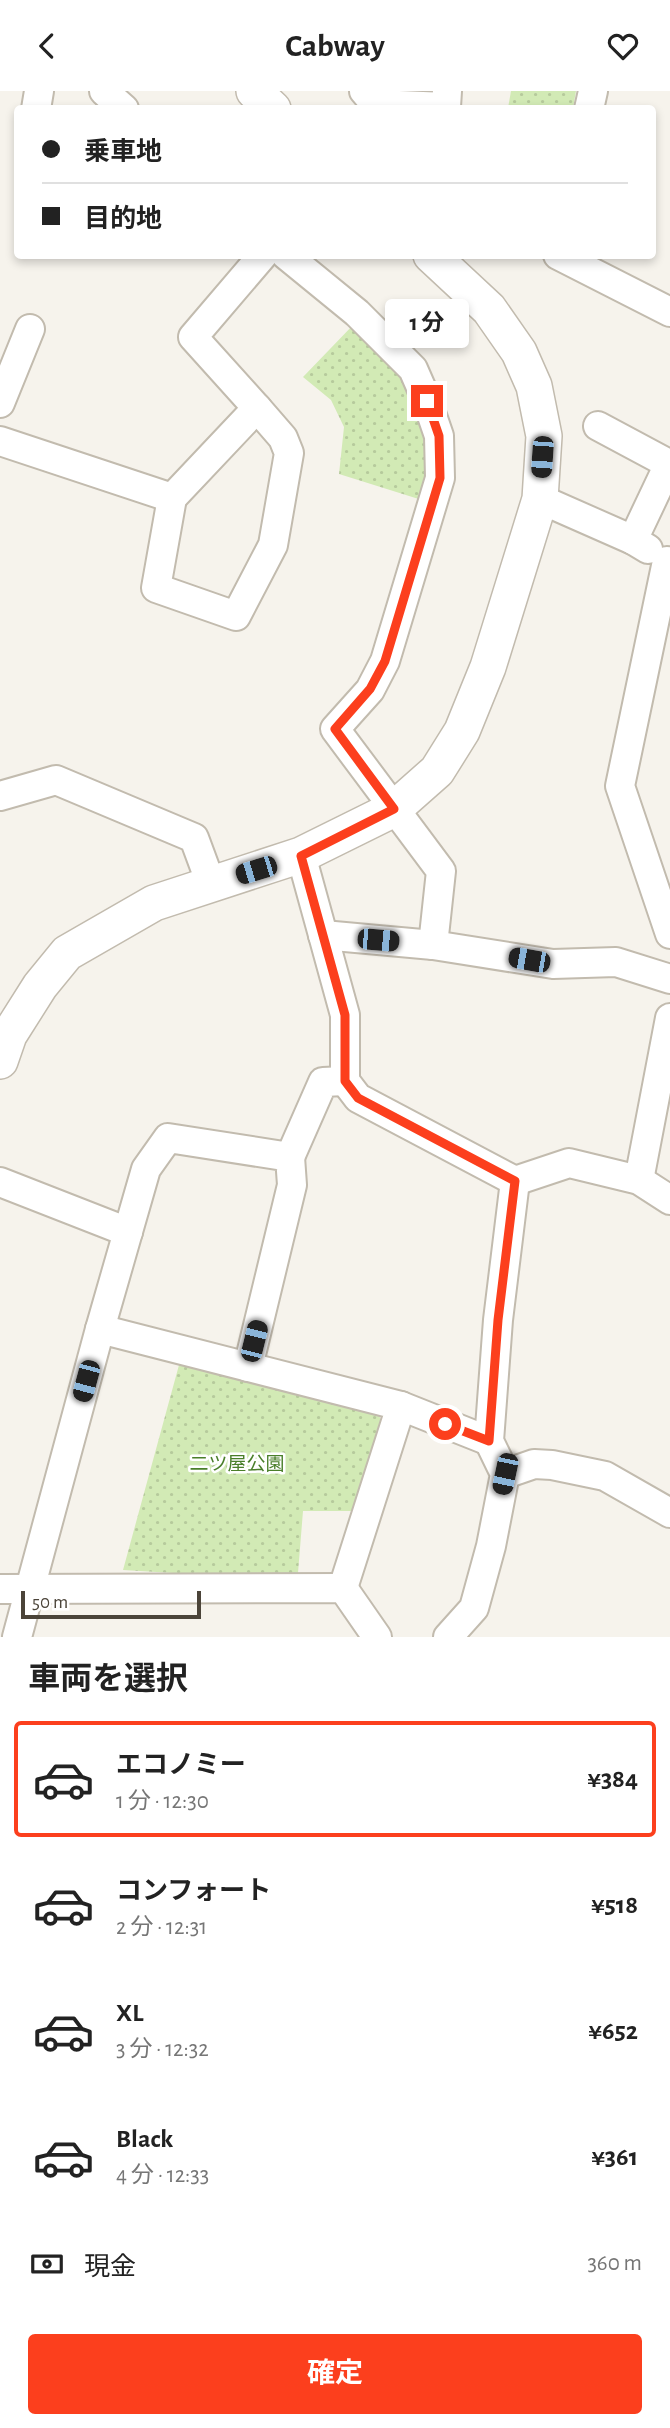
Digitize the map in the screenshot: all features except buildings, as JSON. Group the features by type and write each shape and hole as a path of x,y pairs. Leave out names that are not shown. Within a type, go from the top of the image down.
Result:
{"street":[{"path":"104,91 120,105"},
{"path":"254,91 269,105"},
{"path":"364,91 375,104 399,105"},
{"path":"257,408 172,498 156,588 236,616 273,545 289,453 283,438 257,408 193,337 260,259"},
{"path":"291,259 357,313 412,369 439,436 440,478 385,661 370,689 335,729 441,871 433,945"},
{"path":"0,1061 9,1035 40,986 67,953 154,904 301,856 394,809 437,771 462,731 488,667 540,499 544,436 534,386 519,352 489,309 435,259"},
{"path":"566,259 670,311"},
{"path":"0,403 30,328"},
{"path":"598,426 669,464 633,540"},
{"path":"0,440 172,498"},
{"path":"540,499 633,540 669,562 620,786 670,934"},
{"path":"0,796 56,780 194,838 211,884"},
{"path":"301,856 345,1015 345,1081 358,1098 515,1181 569,1163 639,1180 670,1200"},
{"path":"323,935 433,945 553,964 616,962 670,979"},
{"path":"639,1180 670,1018"},
{"path":"248,1367 292,1185 290,1157 323,1082 345,1081"},
{"path":"18,1637 100,1329 146,1169 168,1138 290,1157"},
{"path":"448,1637 474,1608 491,1546 505,1474 489,1441 498,1320 515,1181"},
{"path":"0,1182 128,1232"},
{"path":"100,1329 401,1406 489,1441"},
{"path":"344,1588 401,1406"},
{"path":"505,1474 534,1464 605,1476 670,1513"},
{"path":"0,1589 344,1588"},
{"path":"344,1588 377,1637"}],"green space":[{"path":"511,91 576,91 574,105 509,105"},
{"path":"355,323 405,370 431,450 425,501 339,474 344,427 331,400 303,377"},
{"name":"二ツ屋公園","path":"179,1365 378,1411 382,1425 357,1511 303,1511 298,1573 190,1574 123,1570"}],"route":[{"path":"427,401 439,436 440,478 385,661 370,689 335,729 394,809 301,856 345,1015 345,1081 358,1098 515,1181 498,1320 489,1441 445,1424"}]}
